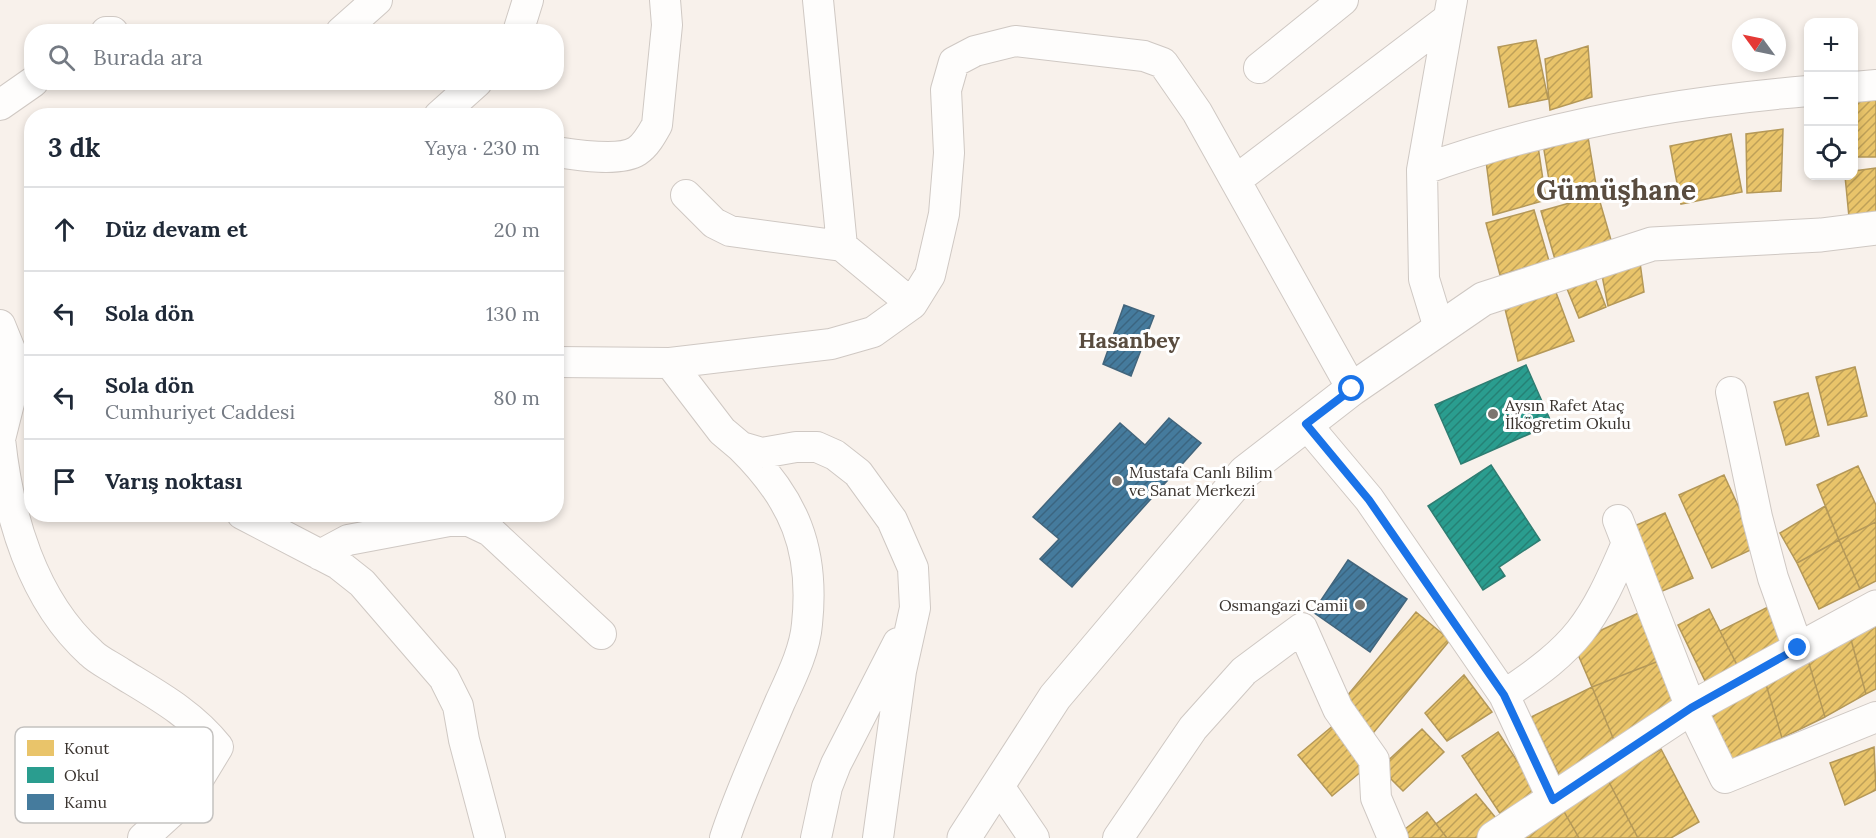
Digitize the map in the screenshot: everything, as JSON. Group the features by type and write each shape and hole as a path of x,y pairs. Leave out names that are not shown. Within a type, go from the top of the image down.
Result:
{"main road":[{"path":"964,838 1055,697 1245,472 1352,389 1439,328 1483,299 1652,244 1821,235 1876,228"},
{"path":"1494,838 1691,708 1876,607"}],"street":[{"path":"350,24 377,0"},
{"path":"520,24 528,0"},
{"path":"564,153 614,156 636,152 651,136 657,125 667,25 665,0"},
{"path":"818,0 842,246"},
{"path":"1259,68 1343,0"},
{"path":"1439,328 1424,279 1422,170 1450,10"},
{"path":"1236,180 1450,10"},
{"path":"564,362 670,363 831,344 873,332 912,304 930,275 944,214 950,153 946,90 954,62 975,51 1015,40 1144,56 1163,63 1197,112 1352,389"},
{"path":"1858,87 1876,85"},
{"path":"0,105 24,88"},
{"path":"449,108 468,90"},
{"path":"1422,170 1470,153 1609,118 1804,92"},
{"path":"686,195 714,223 730,231 842,246 912,304"},
{"path":"0,325 13,357 10,399 0,439 5,487 24,553 59,616 91,654 202,727"},
{"path":"670,363 722,431 768,474 797,523 804,551 807,626 794,669 725,838"},
{"path":"1731,392 1757,516 1773,578 1798,648"},
{"path":"1306,424 1369,500 1504,695 1553,800"},
{"path":"741,447 762,453 796,447 817,447 835,455 858,472 892,520 912,568 915,608 901,671 878,838"},
{"path":"257,522 338,564 362,584 444,678 458,706 464,740 490,838"},
{"path":"320,555 348,540 444,522"},
{"path":"471,522 490,531 601,634"},
{"path":"1504,695 1546,668 1584,629 1605,596 1622,532 1691,708 1725,778 1876,717"},
{"path":"816,838 827,787 836,764 915,608"},
{"path":"1118,838 1193,728 1244,671 1302,628 1338,709 1374,760 1376,798 1393,838"},
{"path":"213,741 218,747 213,755"},
{"path":"998,785 1034,838"},
{"path":"142,838 159,823"}],"building: Konut":[{"path":"1536,40 1548,99 1509,107 1498,47"},
{"path":"1588,46 1592,97 1550,110 1545,59"},
{"path":"1876,98 1876,157 1858,157 1858,99"},
{"path":"1783,129 1781,191 1747,193 1746,134"},
{"path":"1587,131 1596,185 1552,198 1544,150"},
{"path":"1731,134 1742,192 1681,204 1670,146"},
{"path":"1538,146 1546,200 1493,215 1486,161"},
{"path":"1876,168 1876,214 1849,217 1845,180 1858,180 1858,170"},
{"path":"1598,195 1613,247 1556,263 1541,211"},
{"path":"1534,210 1549,261 1500,275 1486,223"},
{"path":"1639,255 1644,292 1608,306 1600,265"},
{"path":"1591,268 1606,307 1579,318 1563,279"},
{"path":"1551,279 1574,341 1518,361 1502,297"},
{"path":"1855,367 1867,416 1828,425 1816,377"},
{"path":"1808,393 1819,436 1786,445 1774,402"},
{"path":"1858,466 1876,505 1876,522 1839,540 1817,485"},
{"path":"1724,475 1757,547 1712,568 1679,495"},
{"path":"1825,506 1839,540 1797,563 1780,533"},
{"path":"1665,513 1693,578 1660,592 1632,527"},
{"path":"1876,522 1876,581 1860,589 1839,540"},
{"path":"1839,540 1860,589 1819,609 1797,563"},
{"path":"1774,604 1793,644 1740,671 1720,631"},
{"path":"1709,609 1740,671 1708,687 1678,625"},
{"path":"1643,611 1664,659 1592,687 1573,643"},
{"path":"1416,612 1450,640 1369,738 1356,727 1363,718 1343,701"},
{"path":"1876,623 1876,689 1866,694 1850,636"},
{"path":"1850,636 1866,694 1825,717 1808,660"},
{"path":"1664,659 1683,710 1618,750 1592,687"},
{"path":"1808,660 1825,717 1782,738 1765,681"},
{"path":"1464,675 1492,712 1447,741 1425,713"},
{"path":"1765,681 1782,738 1730,761 1710,714"},
{"path":"1592,687 1618,750 1561,779 1531,717"},
{"path":"1335,724 1369,765 1332,796 1298,755"},
{"path":"1422,729 1444,752 1403,791 1380,768"},
{"path":"1498,732 1539,794 1503,818 1462,756"},
{"path":"1874,747 1876,790 1845,805 1830,763"},
{"path":"1661,749 1699,822 1671,838 1638,838 1608,780"},
{"path":"1608,780 1638,838 1579,838 1562,808"},
{"path":"1476,794 1500,823 1481,838 1447,838 1436,824"},
{"path":"1562,808 1579,838 1515,838"},
{"path":"1427,812 1447,838 1398,838 1396,836"}],"building: Okul":[{"name":"Aysın Rafet Ataç İlkögretim Okulu","path":"1526,365 1552,424 1461,464 1435,405"},
{"path":"1491,465 1540,540 1499,567 1505,576 1483,590 1428,506"}],"building: Kamu":[{"path":"1124,305 1154,316 1131,376 1103,364"},
{"name":"Mustafa Canlı Bilim ve Sanat Merkezi","path":"1169,418 1201,443 1072,587 1040,559 1059,539 1033,517 1120,423 1145,445"},
{"name":"Osmangazi Camii","path":"1348,560 1407,599 1370,652 1313,612"}],"place":[{"name":"Aysın Rafet Ataç İlkögretim Okulu","path":"1493,414"},
{"name":"Mustafa Canlı Bilim ve Sanat Merkezi","path":"1117,481"},
{"name":"Osmangazi Camii","path":"1360,605"}],"district":[{"name":"Gümüşhane","path":"1616,190"},
{"name":"Hasanbey","path":"1129,340"}],"route":[{"path":"1352,389 1306,424 1369,500 1504,695 1553,800 1691,708 1798,648"}]}
